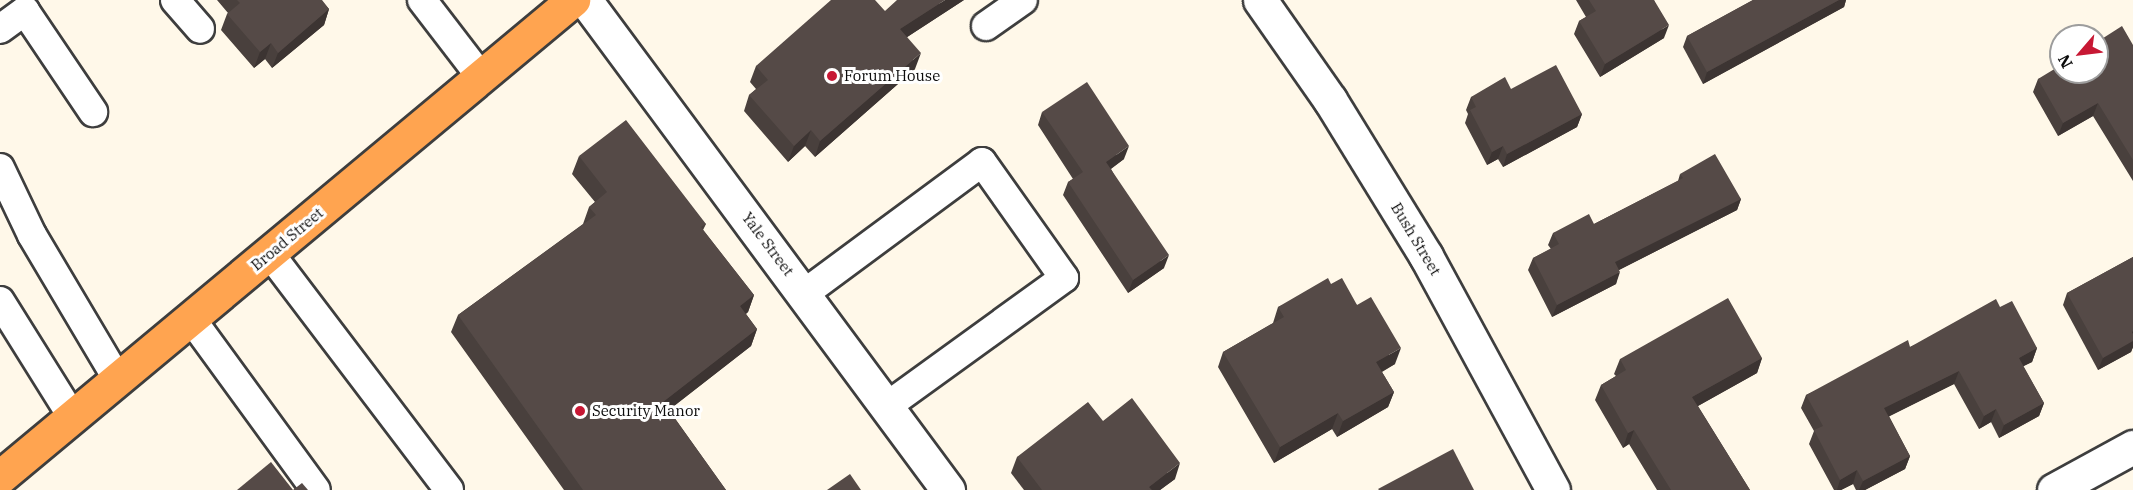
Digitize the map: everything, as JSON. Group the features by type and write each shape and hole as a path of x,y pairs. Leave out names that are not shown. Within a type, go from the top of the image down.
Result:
{"highway":[{"name":"Broad Street","path":"0,477 192,320 573,0"}],"street":[{"name":"Yale Street","path":"585,0 805,293 948,490"},
{"name":"Bush Street","path":"1260,0 1336,108 1426,256 1552,490"},
{"path":"2054,490 2133,447"}],"lane":[{"path":"175,0 200,29"},
{"path":"422,0 481,77"},
{"path":"986,26 1023,0"},
{"path":"0,29 25,11 93,112"},
{"path":"805,293 982,162 1064,278 886,407"},
{"path":"0,168 32,235 118,380"},
{"path":"270,254 449,490"},
{"path":"0,301 72,418"},
{"path":"192,320 316,490"}],"building":[{"path":"237,0 322,0 329,9 278,53 271,43 260,52 227,14 240,3"},
{"name":"Forum House","path":"831,0 875,0 885,11 897,0 945,0 900,29 921,53 820,141 811,130 794,146 749,95 768,80 756,66"},
{"path":"1589,0 1654,0 1669,25 1605,64 1579,21 1596,11"},
{"path":"1753,0 1839,0 1707,72 1687,36"},
{"path":"2122,26 2133,45 2133,160 2098,103 2063,123 2038,79 2049,72 2049,84 2109,84 2109,34"},
{"path":"1556,65 1582,114 1507,154 1503,146 1492,152 1470,110 1476,107 1471,97 1505,77 1511,89"},
{"path":"1087,82 1129,146 1106,162 1169,255 1133,280 1068,182 1083,172 1042,112"},
{"path":"626,120 706,224 701,227 754,295 740,306 757,329 663,402 726,490 583,490 458,315 596,215 589,207 607,192 579,156"},
{"path":"1715,154 1741,199 1615,262 1620,272 1557,305 1533,258 1559,244 1553,233 1589,214 1594,224 1683,178 1680,174"},
{"path":"2133,257 2133,341 2103,358 2067,293"},
{"path":"1328,278 1331,284 1342,278 1357,305 1371,297 1401,348 1376,362 1394,392 1343,421 1338,413 1280,447 1223,352 1284,317 1278,307"},
{"path":"1728,298 1762,358 1692,397 1750,490 1671,490 1634,430 1628,433 1601,385 1626,370 1620,359"},
{"path":"1996,299 2000,307 2012,301 2037,348 2019,358 2044,403 2004,425 1996,409 1984,416 1959,371 1884,408 1910,456 1863,481 1857,470 1840,480 1814,430 1823,426 1806,395 1908,340 1910,347"},
{"path":"1132,398 1180,463 1149,487 1152,490 1042,490 1017,457 1088,402 1103,421"},
{"path":"1453,449 1474,490 1378,489"},
{"path":"271,462 293,490 237,490"},
{"path":"850,474 861,490 827,490"},
{"path":"302,483 308,490 293,490"}],"place":[{"name":"Forum House","path":"832,76"},
{"name":"Security Manor","path":"580,411"}]}
